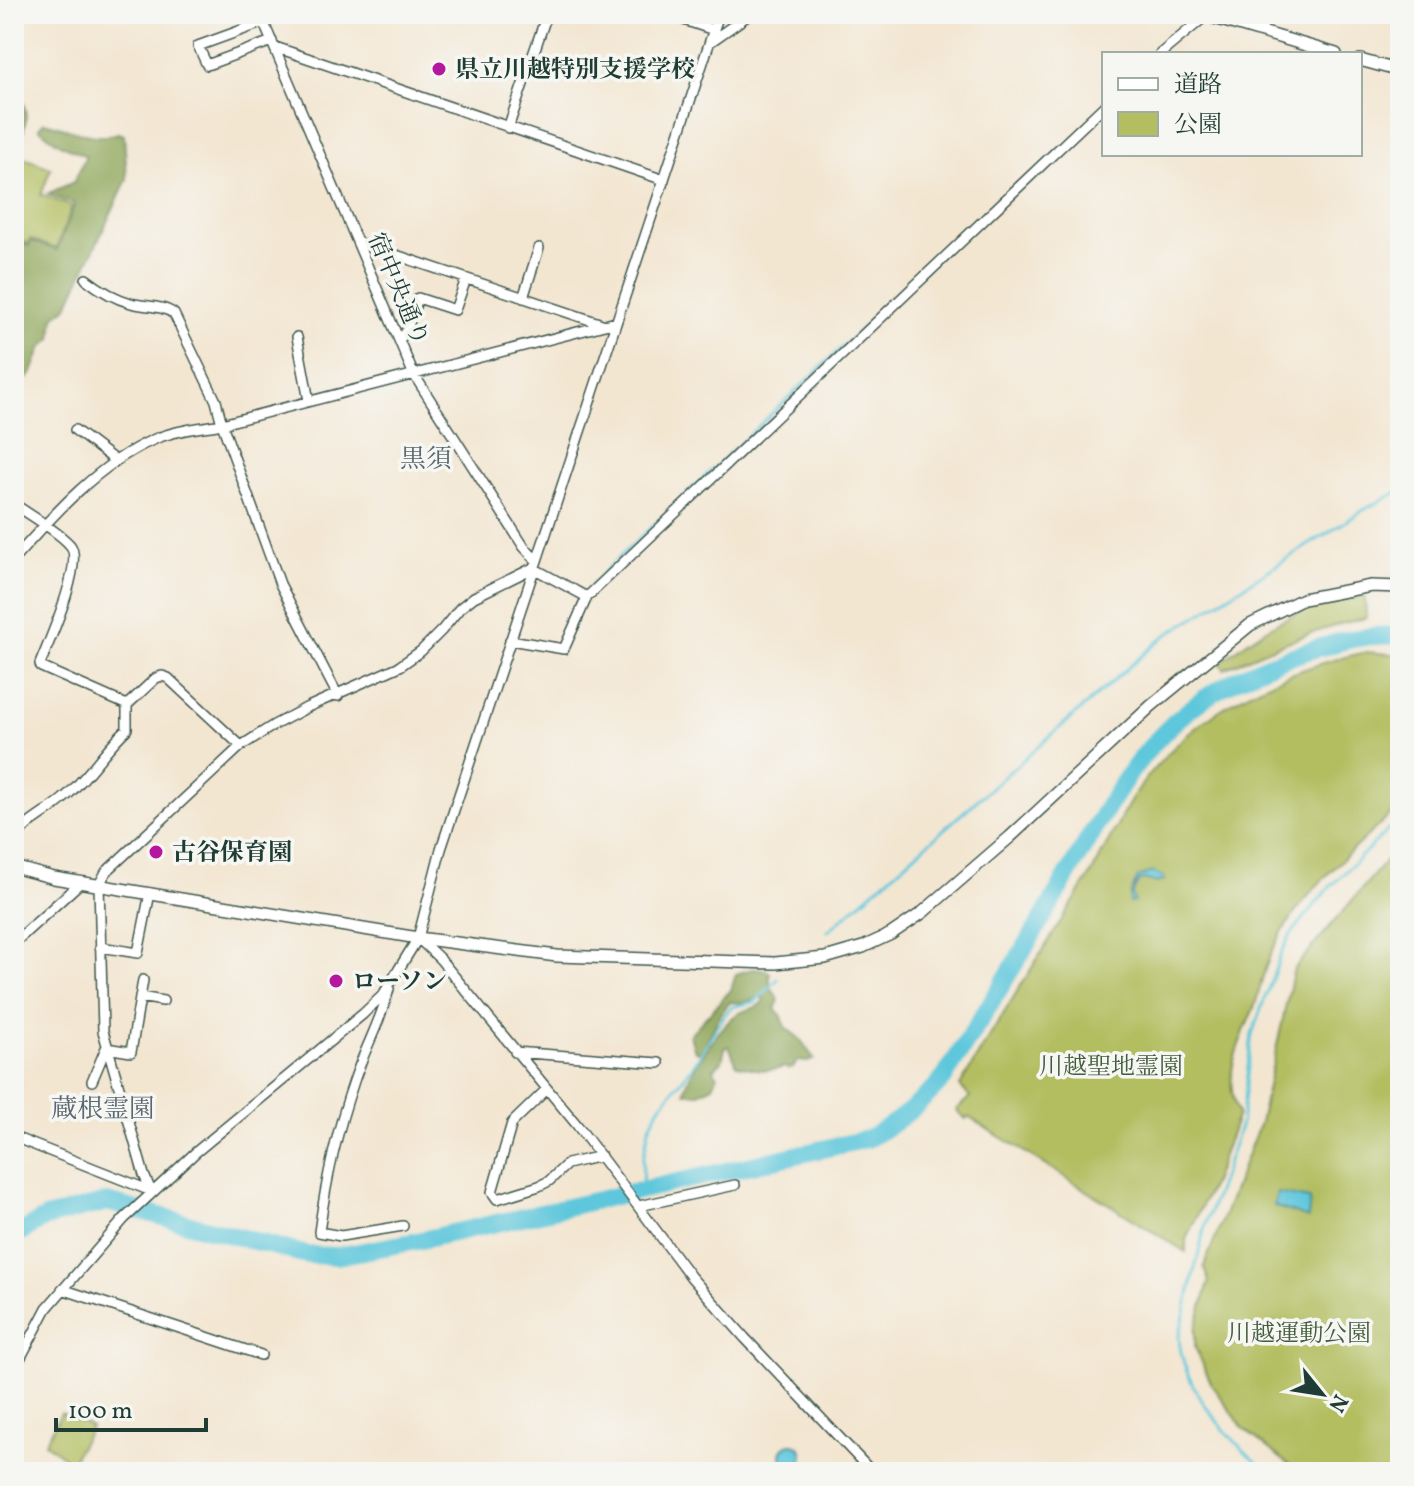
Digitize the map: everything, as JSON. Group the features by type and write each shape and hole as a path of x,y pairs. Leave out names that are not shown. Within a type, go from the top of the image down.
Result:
{"street":[{"path":"508,128 547,14"},
{"path":"666,14 714,30"},
{"path":"14,1370 47,1308 151,1191 363,1014 390,986 418,938 441,849 719,14"},
{"path":"710,42 750,14"},
{"path":"1162,52 1205,15 1329,52"},
{"path":"262,18 198,46 207,65 274,44 664,180"},
{"name":"宿中央通り","path":"262,18 413,373 535,564"},
{"path":"1362,61 1400,71"},
{"path":"510,640 564,649 587,597 1102,108"},
{"path":"357,242 605,325"},
{"path":"523,298 539,248"},
{"path":"86,279 105,293 129,303 166,309 174,314 216,401 280,584 338,696"},
{"path":"399,340 406,332 418,298 455,310 466,279"},
{"path":"14,559 44,525 116,461 158,438 616,322"},
{"path":"297,337 309,401"},
{"path":"75,430 116,461"},
{"path":"14,504 70,545 75,556 64,605 41,667 127,705"},
{"path":"535,564 587,597"},
{"path":"151,1191 103,1031 99,885 106,872 241,746 308,707 400,666 421,651 474,597 535,564"},
{"path":"14,867 54,878 418,938 557,956 701,962 801,962 863,947 891,934 939,900 1151,706 1250,625 1303,599 1371,586 1400,587"},
{"path":"14,839 64,799 92,770 97,758 127,729 127,705 156,678 168,678 241,746"},
{"path":"14,943 81,882"},
{"path":"100,947 138,953 150,893"},
{"path":"418,938 440,959 547,1089 700,1287 872,1472"},
{"path":"106,1048 131,1052 143,980"},
{"path":"390,986 354,1081 338,1134 328,1170 319,1232 341,1236 403,1226"},
{"path":"140,997 163,1001"},
{"path":"92,1081 106,1048"},
{"path":"515,1052 659,1063"},
{"path":"547,1089 512,1123 493,1197 497,1199 539,1186 567,1164 601,1156"},
{"path":"14,1137 151,1191"},
{"path":"638,1204 735,1185"},
{"path":"62,1289 261,1355"}],"green space":[{"path":"14,99 24,104 26,115 25,126 14,146"},
{"path":"44,122 90,135 124,135 127,179 67,307 54,317 52,339 42,347 31,375 14,389 14,285 21,266 14,261 14,244 29,246 31,241 57,250 75,204 47,194 74,182 86,156 45,133 39,128"},
{"path":"14,154 51,168 41,195 72,206 56,249 30,239 28,244 14,238"},
{"path":"1365,597 1366,618 1294,639 1224,669 1220,663 1254,637 1304,610"},
{"name":"川越聖地霊園","path":"1367,652 1400,655 1400,806 1327,875 1280,935 1234,1060 1231,1086 1238,1114 1214,1180 1186,1239 1186,1252 968,1117 966,1119 956,1110 970,1097 960,1086 1092,873 1128,805 1157,765 1208,718 1236,700 1299,671"},
{"name":"川越運動公園","path":"1400,844 1400,1472 1298,1472 1244,1429 1212,1385 1195,1347 1195,1331 1209,1282 1204,1267 1260,1122 1294,969"},
{"path":"755,968 769,972 770,984 779,1000 775,1009 782,1016 785,1027 800,1039 814,1059 797,1061 794,1067 788,1069 755,1069 737,1065 729,1046 714,1069 717,1077 713,1086 699,1093 685,1093 697,1064 721,1030 736,1015 764,1002 762,997 743,1003 730,1002 703,1049 695,1051 690,1036 692,1032 731,990 736,974"},
{"path":"61,1413 91,1427 71,1462 45,1443"}],"water":[{"path":"1152,872 1165,880 1157,883 1144,879 1139,881 1132,894 1135,902 1130,903 1130,895 1138,877"},
{"path":"1277,1193 1310,1199 1308,1218 1274,1206"},
{"path":"792,1444 800,1447 803,1455 800,1463 792,1466 784,1463 781,1455 784,1447"}],"waterway":[{"path":"587,591 970,227"},
{"path":"828,931 1162,638 1367,508 1400,491"},
{"path":"14,1236 46,1218 107,1202 307,1255 337,1256 417,1241 867,1139 908,1112 944,1078 1125,780 1150,747 1179,718 1213,693 1254,671 1305,652 1363,637 1400,636"},
{"path":"1268,1472 1223,1429 1198,1395 1182,1357 1179,1337 1205,1226 1241,1124 1252,1034 1281,954 1290,936 1326,891 1400,818"},
{"path":"642,1189 649,1128 660,1107 693,1066 726,1013 732,1007 755,1002 778,979"}],"place":[{"name":"県立川越特別支援学校","path":"439,69"},
{"name":"古谷保育園","path":"156,852"},
{"name":"ローソン","path":"336,981"}],"district":[{"name":"黒須","path":"426,458"},
{"name":"蔵根霊園","path":"103,1108"}]}
